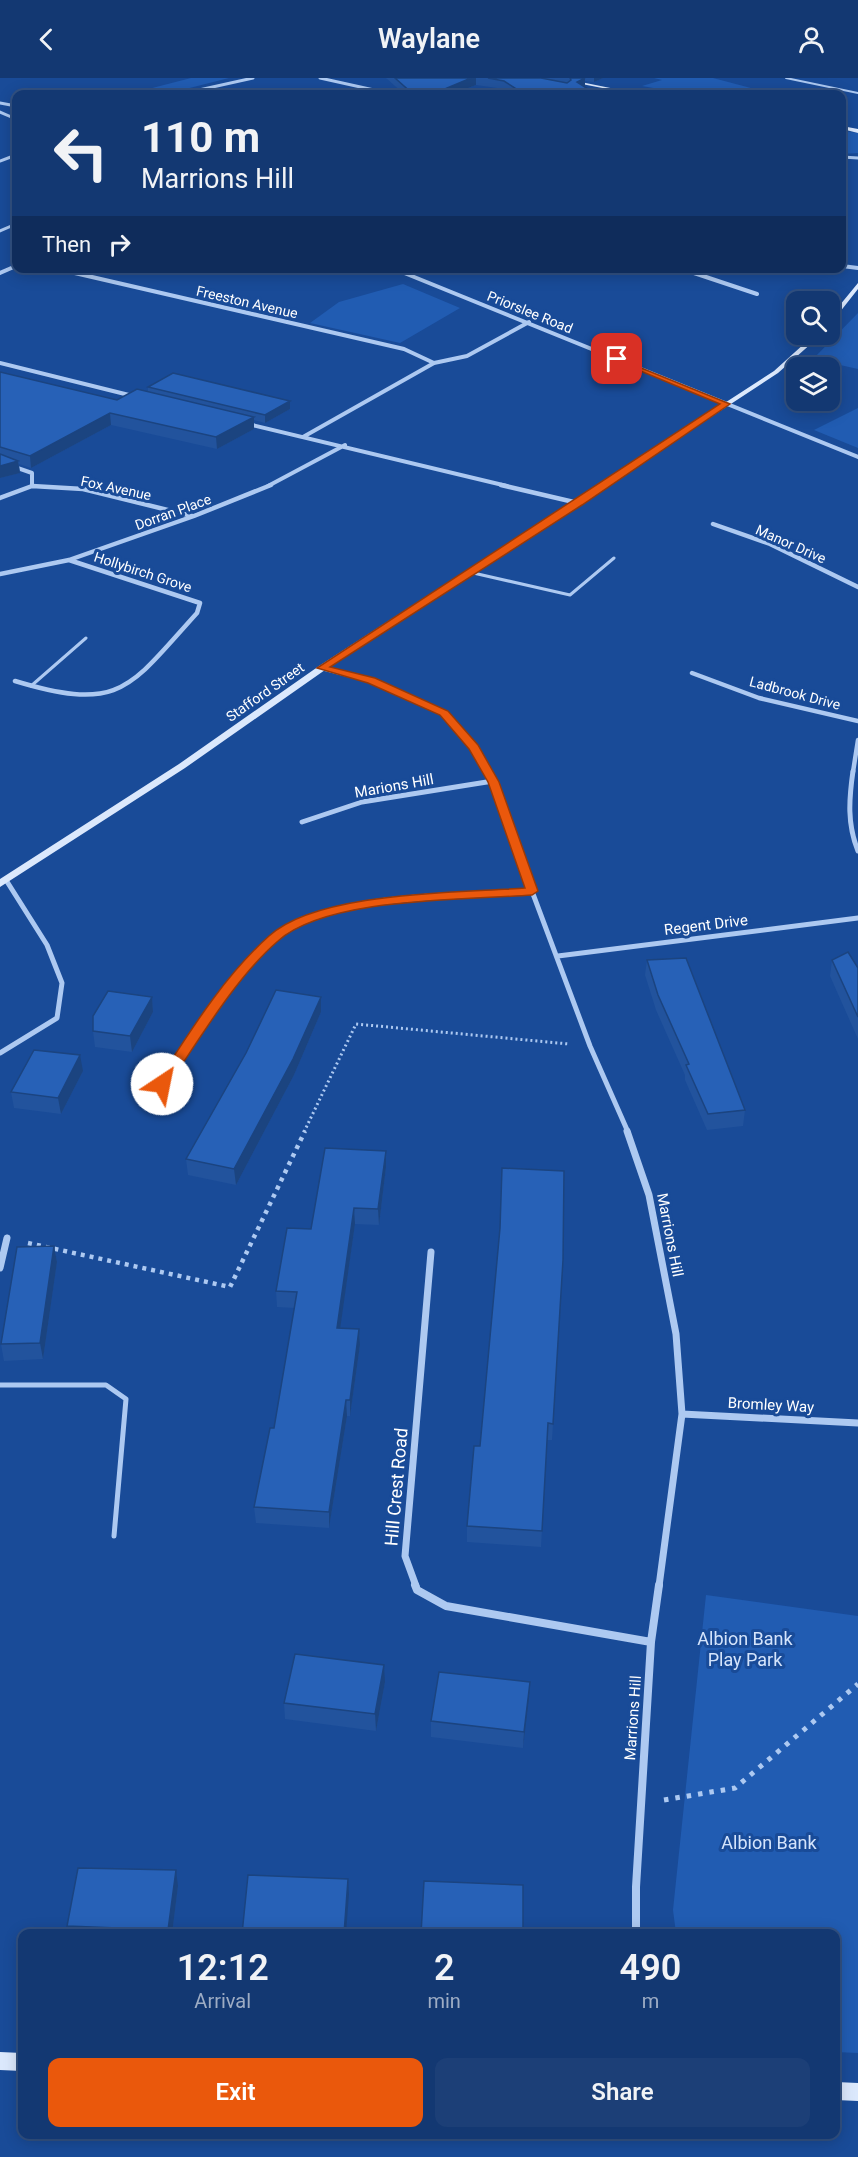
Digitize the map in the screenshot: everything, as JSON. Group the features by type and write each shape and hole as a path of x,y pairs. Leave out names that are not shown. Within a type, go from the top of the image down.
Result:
{"street":[{"path":"199,90 253,78"},
{"path":"320,78 373,90"},
{"path":"334,82 346,78"},
{"path":"553,78 617,90"},
{"name":"Freeston Avenue","path":"75,273 404,349 434,363"},
{"name":"Priorslee Road","path":"405,273 858,457"},
{"path":"694,273 757,294"},
{"path":"840,308 858,285"},
{"path":"303,437 434,363 467,356 530,322"},
{"name":"Stafford Street","path":"3,882 183,766 322,668 776,372 810,345"},
{"path":"0,363 140,397"},
{"path":"245,423 578,503"},
{"name":"Dorran Place","path":"0,574 69,560 194,516 280,481 345,446"},
{"path":"0,462 32,473 32,486"},
{"name":"Fox Avenue","path":"0,498 32,486 83,489 194,516"},
{"name":"Manor Drive","path":"713,524 770,544 858,587"},
{"name":"Hollybirch Grove","path":"15,681 58,693 98,696 128,685 197,613 200,603 69,560"},
{"name":"Marrions Hill","path":"322,668 372,681 444,713 474,748 493,782 590,1046 630,1138 649,1195 676,1334 682,1414 651,1642 636,1929"},
{"name":"Ladbrook Drive","path":"692,673 759,698 858,721"},
{"path":"858,740 851,788 851,837 858,850"},
{"name":"Marions Hill","path":"302,822 362,802 493,782"},
{"path":"851,788 858,789"},
{"path":"0,1053 57,1018 62,983 47,945 3,882"},
{"path":"162,1084 223,995 274,937 308,918 374,903 532,891"},
{"name":"Regent Drive","path":"558,956 858,918"},
{"path":"0,1268 7,1238"},
{"name":"Hill Crest Road","path":"431,1252 405,1556 417,1590 446,1606 651,1642"},
{"name":"Bromley Way","path":"682,1414 858,1423"},
{"path":"0,2061 18,2062"},
{"path":"840,2091 858,2092"}],"lane":[{"path":"786,78 844,90"},
{"path":"469,572 570,595 615,558"},
{"path":"32,686 86,638"},
{"path":"0,1385 106,1385 126,1399 127,1410 114,1536"}],"path":[{"path":"7,1238 231,1287 356,1024 590,1046"},
{"path":"642,1803 735,1788 858,1684"}],"green space":[{"path":"191,78 229,78 182,90 144,90"},
{"path":"654,78 713,78 758,90 664,90 642,86 662,80"},
{"path":"846,132 858,133 858,153 846,154"},
{"path":"403,284 460,308 400,343 310,323 339,302"},
{"path":"858,313 858,369 840,365 840,357 815,357 827,345 840,345 840,331"},
{"path":"858,408 858,448 814,430"},
{"name":"Albion Bank","path":"706,1595 858,1616 858,2053 840,2052 840,1929 675,1929 673,1910"}],"building":[{"path":"395,78 471,78 442,90 408,90"},
{"path":"488,78 541,78 567,83 571,80 570,78 585,78 577,82 590,90 518,90 504,81"},
{"path":"0,372 117,400 137,389 254,417 216,437 110,413 30,456 0,447"},
{"path":"173,373 290,401 265,415 148,387"},
{"path":"0,454 18,461 0,466"},
{"path":"848,952 858,968 858,1017 832,960"},
{"path":"686,958 745,1110 708,1114 686,1065 689,1064 658,995 647,960"},
{"path":"276,990 321,997 293,1059 234,1169 186,1159 246,1053"},
{"path":"108,991 152,997 130,1036 93,1031 93,1016"},
{"path":"34,1050 80,1055 58,1098 11,1092"},
{"path":"325,1148 386,1151 378,1209 354,1208 337,1328 359,1329 350,1400 346,1400 329,1512 254,1507 270,1428 274,1428 297,1292 276,1291 287,1228 311,1229"},
{"path":"502,1168 564,1171 563,1260 553,1424 548,1423 542,1531 467,1526 474,1446 480,1446 500,1228"},
{"path":"54,1246 40,1343 1,1344 17,1247"},
{"path":"295,1654 384,1665 375,1714 284,1703"},
{"path":"439,1672 530,1682 524,1732 431,1721"},
{"path":"78,1868 176,1870 168,1929 67,1926"},
{"path":"248,1875 348,1879 344,1929 243,1929"},
{"path":"424,1881 523,1885 523,1929 421,1929"}],"route":[{"path":"162,1084 223,995 274,937 308,918 374,903 532,891 493,782 474,748 444,713 372,681 322,668 578,503 726,404 617,359"}],"park label":[{"name":"Albion Bank Play Park","path":"745,1648"}]}
